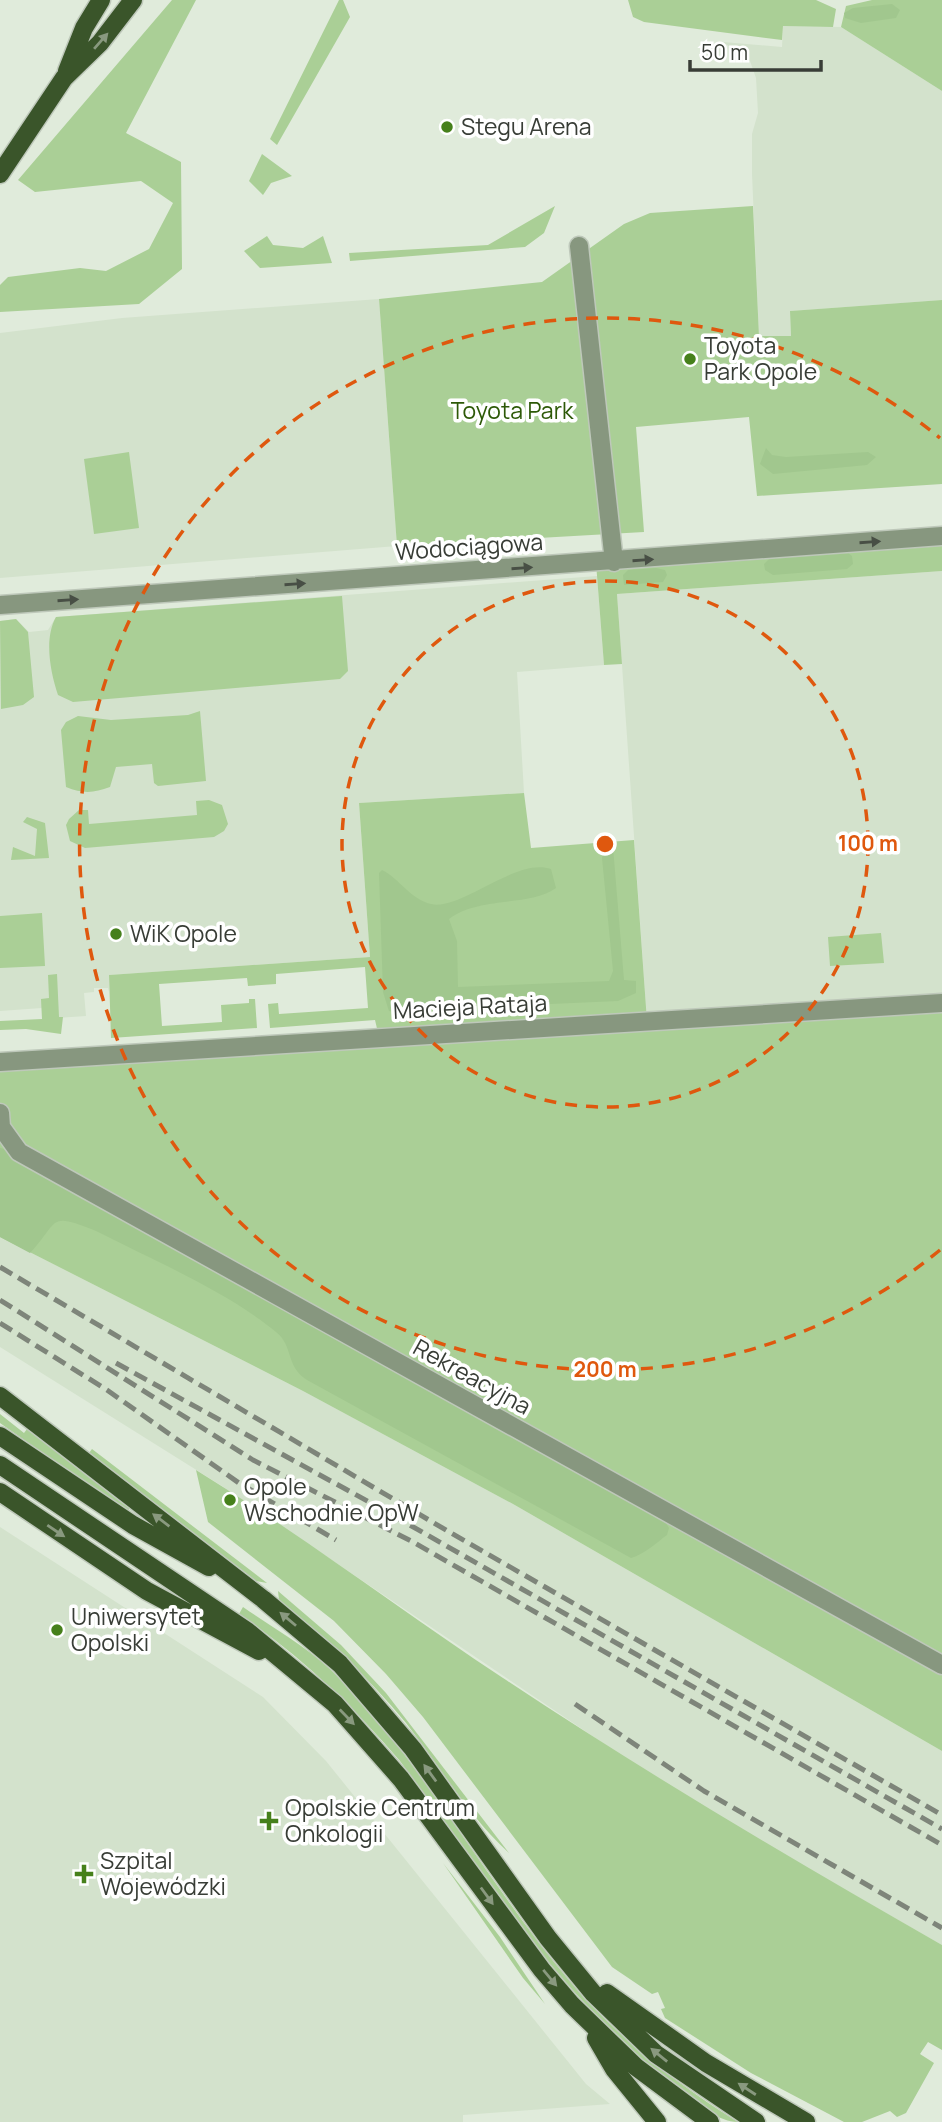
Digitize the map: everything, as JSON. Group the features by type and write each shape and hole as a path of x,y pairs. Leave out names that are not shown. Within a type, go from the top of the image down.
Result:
{"main road":[{"path":"0,174 64,78 84,28 101,0"},
{"path":"64,78 100,43 133,0"},
{"path":"0,1396 235,1576 320,1646 373,1699 434,1777 578,1976 656,2053 755,2122"},
{"path":"0,1436 133,1525 176,1550 235,1576"},
{"path":"0,1465 247,1632 335,1704 383,1756 542,1970 590,2025 654,2082 710,2122"},
{"path":"0,1492 147,1591 297,1671"},
{"path":"578,1976 593,1982 706,2063 806,2122"},
{"path":"590,2025 608,2061 657,2122"}],"street":[{"path":"579,246 614,562"},
{"name":"Wodociągowa","path":"0,605 942,536"},
{"name":"Macieja Rataja","path":"0,1062 942,1003"},
{"name":"Rekreacyjna","path":"0,1113 1,1126 19,1152 942,1665"}],"shaded area":[{"path":"783,26 841,27 942,91 942,300 790,311 791,336 759,336 752,174 752,134 758,113 756,78 750,61 723,42 782,47"},
{"path":"379,299 397,546 0,578 0,333 122,318"},
{"path":"942,571 942,1003 647,1021 617,594"},
{"name":"WiK Opole","path":"597,576 604,665 517,672 524,793 359,803 370,957 109,975 109,992 108,988 94,988 94,992 84,993 86,1016 42,1019 42,1008 0,1011 0,621 16,619 29,632 48,630 56,617"},
{"path":"0,1237 303,1391 513,1504 942,1751 942,1945 782,1854 628,1760 222,1486 0,1347"},
{"path":"0,1527 263,1697 326,1761 586,2084 610,2104 463,2115 463,2122 0,2122"}],"green space":[{"path":"172,0 196,0 126,133 181,162 182,269 139,304 0,312 0,285 8,277 80,268 106,271 149,249 173,203 141,181 35,192 18,180"},
{"path":"339,0 343,0 350,17 277,145 270,139"},
{"path":"628,0 816,0 836,9 833,27 783,26 782,40 644,22 633,17"},
{"path":"872,0 942,0 942,91 841,27 846,6"},
{"path":"892,4 900,10 896,18 861,23 845,18 844,13 853,8"},
{"path":"262,154 292,176 271,183 263,195 249,181"},
{"path":"555,206 544,233 525,247 350,261 349,253 488,245"},
{"name":"Toyota Park","path":"753,206 759,336 791,336 790,311 942,300 942,484 757,496 749,417 636,427 644,532 397,546 379,299 542,282 624,224 650,213"},
{"path":"267,236 273,245 303,248 323,236 332,263 260,268 244,251"},
{"path":"766,448 772,455 786,457 868,452 876,457 867,465 773,474 760,464"},
{"path":"129,452 139,528 94,534 84,459"},
{"path":"942,536 942,571 617,594 622,664 604,665 596,563"},
{"path":"847,552 852,556 853,564 847,569 773,575 765,570 764,564 772,556"},
{"path":"628,570 665,570 667,575 663,582 624,585 623,575"},
{"path":"342,596 348,671 340,679 73,702 58,695 49,645 56,617"},
{"path":"16,619 28,632 34,697 23,705 1,709 0,621"},
{"path":"200,711 206,781 158,786 154,783 152,764 116,767 110,787 99,791 83,792 66,787 61,730 66,722 78,716 111,720 188,715"},
{"path":"524,793 531,848 634,840 647,1021 942,1003 942,1751 513,1504 303,1391 0,1237 0,1062 379,1037 375,1020 270,1028 268,1004 278,1003 279,1014 368,1008 365,967 276,974 276,984 248,986 247,978 159,984 162,1026 222,1022 221,1005 249,1003 249,999 255,999 257,1028 111,1038 109,975 370,957 359,803"},
{"path":"209,800 222,805 228,824 224,831 214,837 85,848 70,841 66,825 79,810 88,810 89,824 197,815 196,801"},
{"path":"27,817 45,823 49,858 11,860 13,847 35,856 37,829 23,822"},
{"path":"613,847 624,980 636,981 636,993 618,1001 528,1005 425,1018 389,1011 383,992 379,873 382,870 417,898 431,904 443,904 522,870 537,867 551,869 556,888 545,894 475,907 449,919 457,941 458,987 609,981 613,971 602,858 603,852"},
{"path":"42,913 45,966 0,968 0,916"},
{"path":"881,933 884,963 830,966 828,937"},
{"path":"57,974 59,1017 63,1017 61,1034 26,1029 0,1030 0,1021 42,1019 41,999 49,998 48,975"},
{"path":"0,1148 19,1152 664,1520 669,1528 667,1535 646,1551 631,1558 307,1380 295,1369 282,1338 257,1317 189,1277 96,1231 69,1222 56,1222 30,1253 0,1237"},
{"path":"0,1414 24,1433 27,1429 130,1508 127,1512 0,1423"},
{"path":"92,1449 267,1583 256,1581 89,1453"},
{"path":"196,1470 611,1748 942,1945 942,2050 928,2042 920,2054 934,2063 906,2113 897,2117 890,2111 862,2122 844,2122 751,2073 665,2018 661,2009 665,2008 658,1992 652,1994 612,1967 423,1717 386,1674 334,1621 208,1522"},
{"path":"278,1591 341,1645 386,1693 509,1853 467,1807 392,1706 346,1658 279,1600"},
{"path":"243,1607 319,1659 372,1715 430,1789 539,1942 568,1979 606,2020 647,2057 738,2122 724,2119 705,2108 643,2061 603,2023 531,1940 400,1761 324,1682 283,1646 239,1614"},
{"path":"443,1863 500,1937 545,2004 523,1978"}],"railway":[{"path":"0,1267 451,1533 942,1815"},
{"path":"0,1300 253,1460 413,1542 942,1845"},
{"path":"0,1323 107,1390 239,1483 336,1540"},
{"path":"116,1363 380,1508 942,1829"},
{"path":"575,1704 704,1791 942,1928"}],"place":[{"name":"Stegu Arena","path":"447,127"},
{"name":"Toyota Park Opole","path":"690,359"},
{"name":"WiK Opole","path":"116,934"},
{"name":"Opole Wschodnie OpW","path":"230,1500"},
{"name":"Uniwersytet Opolski","path":"57,1630"},
{"name":"Opolskie Centrum Onkologii","path":"269,1821"},
{"name":"Szpital Wojewódzki","path":"84,1874"}]}
